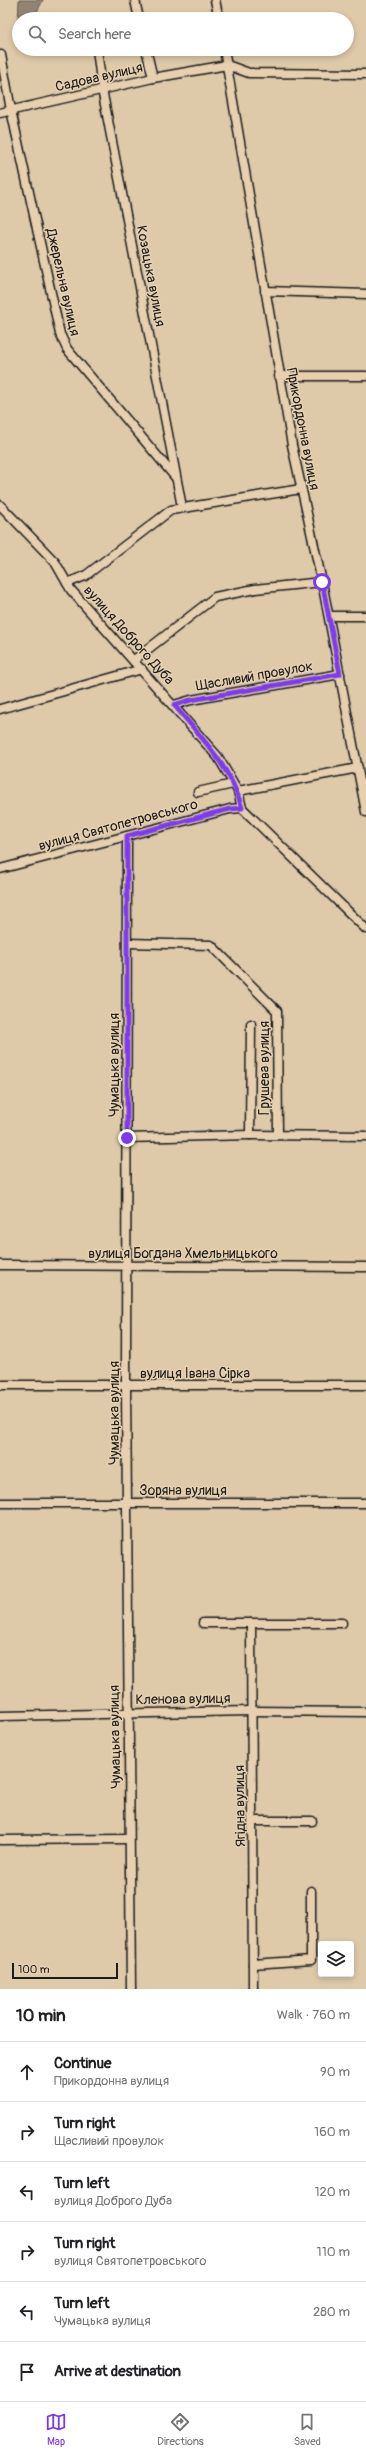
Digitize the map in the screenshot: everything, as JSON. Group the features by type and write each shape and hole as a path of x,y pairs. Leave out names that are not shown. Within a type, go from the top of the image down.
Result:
{"street":[{"path":"135,0 138,12"},
{"path":"216,0 218,12"},
{"name":"Джерельна вулиця","path":"1,55 11,110 60,334 66,349 176,478"},
{"name":"Козацька вулиця","path":"98,56 102,89 182,507"},
{"path":"148,56 153,78"},
{"name":"Прикордонна вулиця","path":"225,56 279,376 301,489 329,616 366,812"},
{"path":"227,65 249,73 366,74"},
{"name":"Садова вулиця","path":"0,113 153,78 227,65"},
{"path":"265,291 366,294"},
{"path":"279,376 366,376"},
{"path":"67,583 85,576 165,514 182,507 301,489"},
{"name":"вулиця Доброго Дуба","path":"0,505 54,562 67,583 218,757 238,791 242,808"},
{"path":"134,660 215,597 256,589 322,582"},
{"path":"329,616 366,616"},
{"path":"0,709 142,669"},
{"name":"Щасливий провулок","path":"174,705 191,700 340,674"},
{"path":"238,791 358,768"},
{"path":"198,792 233,784"},
{"path":"242,808 366,929"},
{"name":"вулиця Святопетровського","path":"0,869 230,809 242,808"},
{"name":"Чумацька вулиця","path":"127,836 126,1386 131,1989"},
{"name":"Грушева вулиця","path":"127,943 211,945 277,1011 278,1135"},
{"path":"250,1135 251,1024"},
{"name":"Грушева вулиця","path":"127,1138 250,1135 366,1136"},
{"name":"вулиця Богдана Хмельницького","path":"0,1265 366,1267"},
{"name":"вулиця Івана Сірка","path":"0,1385 366,1385"},
{"name":"Зоряна вулиця","path":"0,1503 366,1504"},
{"path":"203,1624 342,1624"},
{"name":"Ягідна вулиця","path":"251,1624 251,1711 254,1821 253,1989"},
{"name":"Кленова вулиця","path":"0,1716 251,1711 366,1712"},
{"path":"254,1821 312,1821"},
{"path":"0,1840 130,1839"},
{"path":"253,1964 311,1960 311,1891"}],"shaded area":[{"path":"19,0 43,0 37,12 18,12"}],"route":[{"path":"127,1138 127,836 230,809 242,808 238,791 218,757 174,705 191,700 340,674 322,582"}]}
